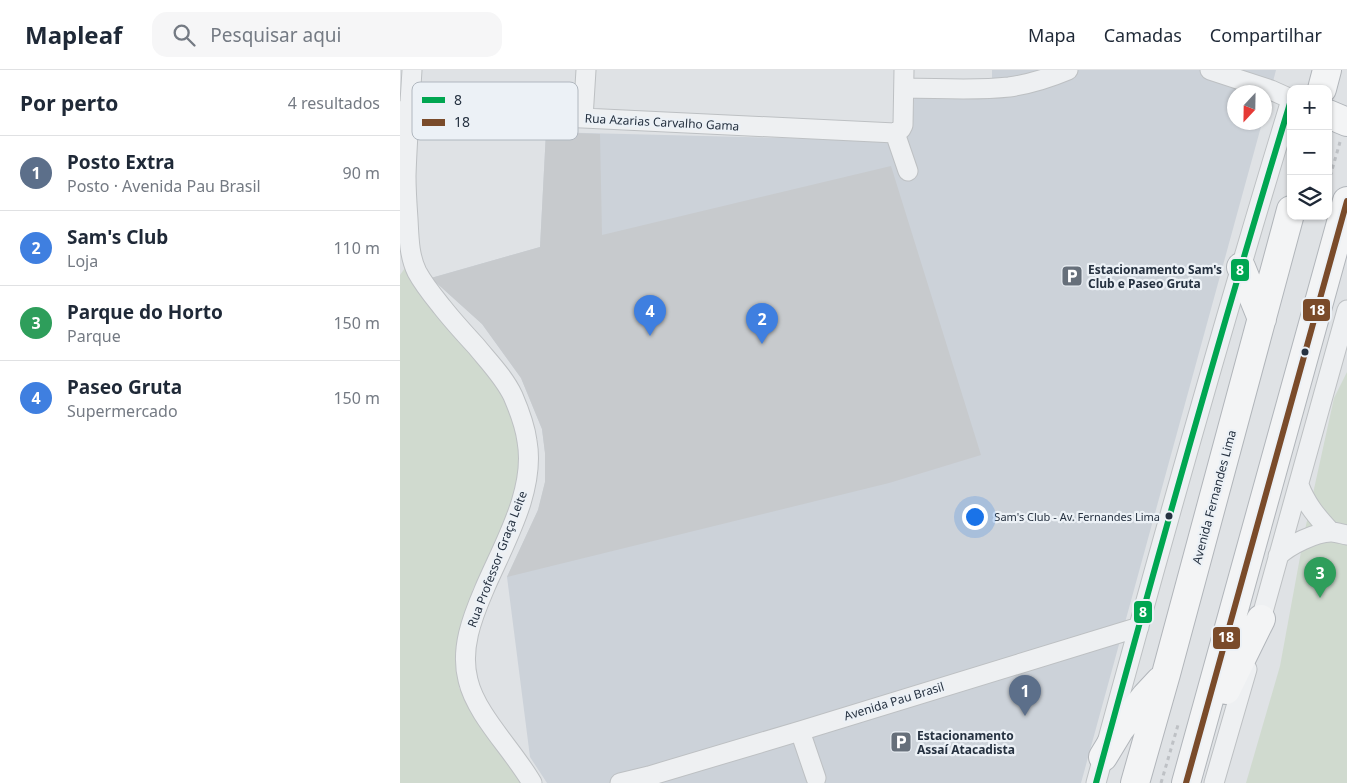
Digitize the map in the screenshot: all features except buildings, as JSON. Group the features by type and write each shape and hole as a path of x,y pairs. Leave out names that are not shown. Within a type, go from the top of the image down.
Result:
{"highway":[{"path":"1323,85 1327,70"},
{"path":"1186,783 1347,201"},
{"name":"Avenida Fernandes Lima","path":"1135,783 1288,220"},
{"path":"1240,267 1262,318"},
{"path":"1199,738 1219,704 1261,620"},
{"path":"1103,757 1120,730 1166,674"}],"street":[{"name":"Rua Professor Graça Leite","path":"412,70 405,111 403,178 412,261 434,298 500,375 513,396 527,442 528,469 524,493 474,615 466,640 465,662 468,681 474,698 486,718 527,775 546,783"},
{"path":"583,118 586,70"},
{"path":"908,171 895,133 903,125 904,79 1002,88 1044,80 1068,70"},
{"path":"1210,70 1287,97"},
{"path":"1096,783 1240,267 1287,112"},
{"name":"Rua Azarias Carvalho Gama","path":"578,118 895,133"},
{"path":"1214,783 1347,310"},
{"path":"1299,485 1316,516 1339,533"},
{"path":"1278,556 1292,545 1339,533"},
{"name":"Avenida Pau Brasil","path":"620,783 646,780 1139,627"},
{"path":"800,731 816,778"}],"path":[{"path":"1330,175 1340,119"}],"shaded area":[{"path":"992,70 1276,70 1272,85 1227,85 1227,130 1260,130 1081,783 547,783 530,757 507,577 538,510 545,482 545,453 542,429 521,378 482,324 431,278 540,247 546,140 578,140 578,133 867,140 912,124 916,78 992,83"},
{"path":"407,265 512,402 523,454 515,507 473,589 461,634 459,688 528,783 400,783 400,275"},
{"path":"1347,372 1347,783 1246,783 1280,666 1305,530 1334,398"}],"transit line":[{"name":"8","path":"1096,783 1191,440 1287,113"},
{"name":"18","path":"1186,783 1347,201"}],"place":[{"name":"Estacionamento Sam's Club e Paseo Gruta","path":"1072,276"},
{"name":"Paseo Gruta","path":"650,336"},
{"name":"Sam's Club","path":"762,344"},
{"name":"Sam's Club - Av. Fernandes Lima","path":"1169,516"},
{"name":"Parque do Horto","path":"1320,598"},
{"name":"Posto Extra","path":"1025,716"},
{"name":"Estacionamento Assaí Atacadista","path":"901,742"}]}
